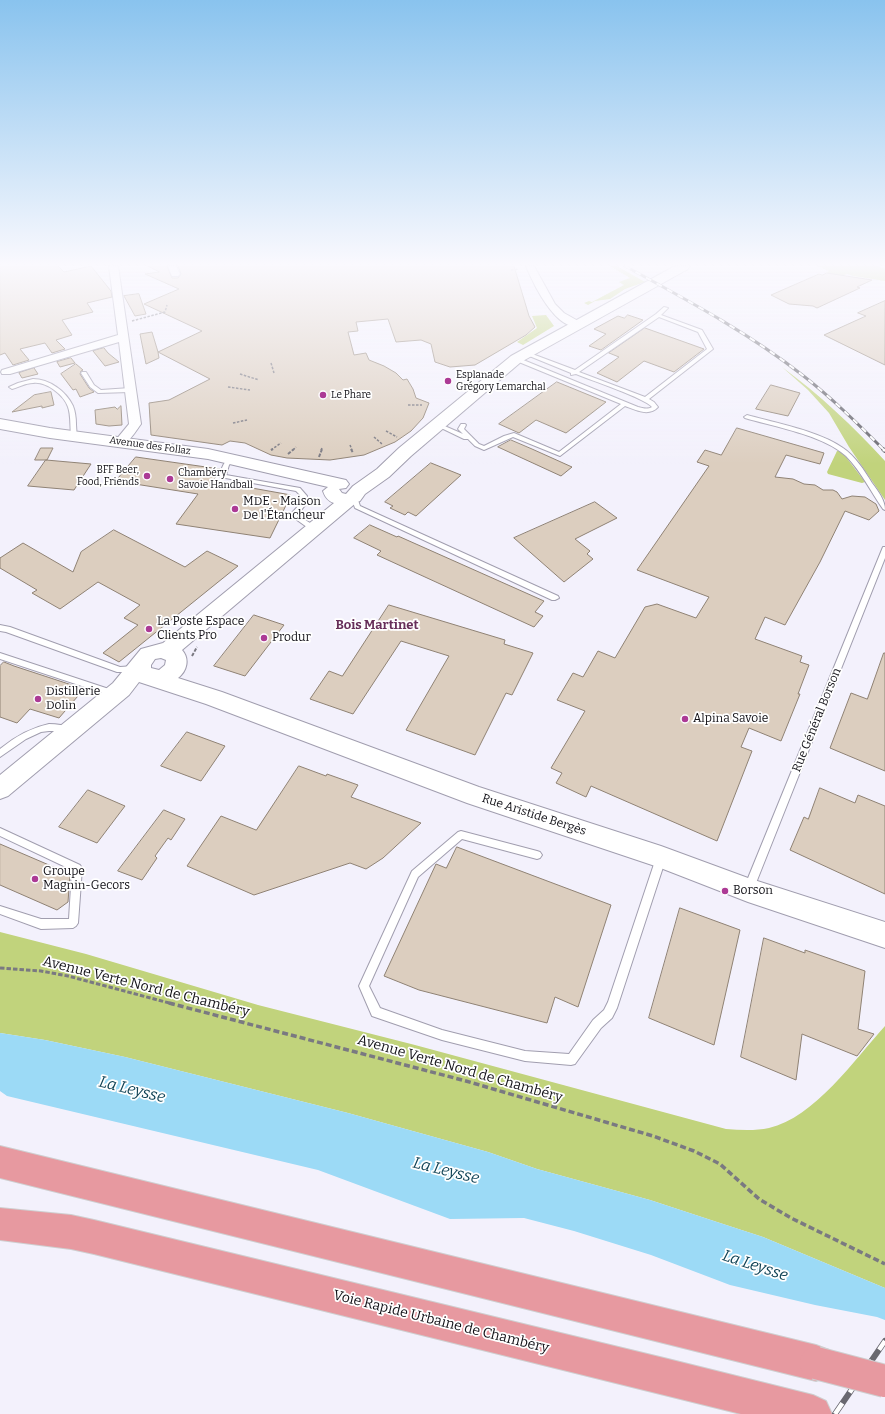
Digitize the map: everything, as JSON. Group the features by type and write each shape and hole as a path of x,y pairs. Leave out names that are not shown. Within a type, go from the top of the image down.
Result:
{"highway":[{"path":"0,1162 885,1381"},
{"name":"Voie Rapide Urbaine de Chambéry","path":"0,1214 668,1377 800,1411"},
{"path":"0,1224 83,1235"}],"main road":[{"path":"1,790 118,692 161,667 189,633 313,528 344,494 383,473 521,356 562,332"},
{"name":"Avenue des Follaz","path":"0,424 232,458 299,483 344,494"},
{"name":"Rue Aristide Bergès","path":"161,667 169,685 214,698 475,796 661,857 748,890 885,935"}],"street":[{"path":"121,441 135,424 123,332"},
{"path":"6,372 124,337"}],"lane":[{"path":"566,379 634,332"},
{"path":"645,400 709,351 709,346 701,332"},
{"path":"521,356 576,372 645,400 655,407 652,410 646,411 624,404 566,379 521,356"},
{"path":"84,373 92,386 100,392 130,390"},
{"path":"12,387 33,380 47,382 71,406 74,435"},
{"path":"438,425 484,448 490,447 506,436 514,435 560,454 624,404"},
{"path":"748,417 820,438 841,449 852,458 885,508"},
{"path":"463,425 461,430 472,441"},
{"path":"299,483 304,496 303,504 293,515 313,528"},
{"path":"344,494 357,507 555,598"},
{"name":"Rue Général Borson","path":"748,890 885,549"},
{"path":"0,628 7,629 120,670 161,667"},
{"path":"0,656 118,692"},
{"path":"0,754 28,734 44,727 57,726 70,731"},
{"path":"0,832 77,868 73,923 41,924 0,910"},
{"path":"537,855 461,835 415,874 364,986 376,1012 442,1035 525,1056 571,1060 597,1024 608,1014 613,1004 658,871 661,857"}],"path":[{"path":"271,364 274,373"},
{"path":"240,374 259,380"},
{"path":"228,387 250,390"},
{"path":"408,405 422,405"},
{"path":"233,423 247,420"},
{"path":"386,431 397,437"},
{"path":"374,438 382,444"},
{"path":"271,450 281,443"},
{"path":"350,445 353,453"},
{"path":"288,454 296,446"},
{"path":"319,457 322,448"},
{"name":"Avenue Verte Nord de Chambéry","path":"0,968 41,971 68,976 459,1079 653,1136 694,1151 720,1164 759,1199 791,1218 885,1264"}],"green space":[{"path":"531,332 544,332 523,345 517,342"},
{"path":"782,367 836,411 885,461 885,500 849,447 829,413 808,390"},
{"path":"837,451 846,457 865,482 862,483 828,474 827,472"},
{"path":"0,932 86,954 258,1005 415,1045 726,1129 753,1130 769,1128 786,1122 802,1112 833,1086 885,1026 885,1288 763,1237 650,1200 537,1169 488,1152 348,1113 125,1057 45,1040 0,1033"}],"water":[{"name":"La Leysse","path":"0,1033 45,1040 125,1057 348,1113 488,1152 537,1169 650,1200 763,1237 885,1288 885,1320 730,1285 651,1255 574,1231 524,1218 450,1219 318,1170 7,1096 0,1091"}],"building":[{"path":"0,332 70,332 72,335 56,340 65,349 52,353 45,343 20,349 29,360 13,365 5,353 0,355"},
{"path":"152,332 159,358 146,364 140,334"},
{"path":"200,332 348,332 354,355 366,353 369,360 396,373 403,380 407,379 416,398 429,403 423,418 411,431 395,442 364,455 330,460 287,458 271,455 245,443 230,441 222,445 151,435 149,403 169,400 210,379 158,352"},
{"path":"393,332 529,332 475,365 450,367 435,362 431,344 421,340 396,342"},
{"path":"601,332 626,332 601,350 589,346 606,334"},
{"path":"639,332 656,332 704,349 674,372 644,361 617,382 597,373 619,357 609,353"},
{"path":"831,332 885,332 885,365 824,335"},
{"path":"104,348 119,362 105,366 93,351"},
{"path":"71,358 75,363 60,367 57,362"},
{"path":"76,364 83,370 80,374 89,388 94,392 80,397 76,389 73,390 61,374"},
{"path":"34,368 38,374 22,378 19,373"},
{"path":"557,382 606,402 566,433 536,420 519,433 499,424"},
{"path":"771,385 800,393 788,416 756,409"},
{"path":"51,392 54,405 12,412 34,395"},
{"path":"121,406 122,425 109,426 96,424 95,410 115,407 117,409"},
{"path":"737,428 824,453 820,464 786,455 775,477 793,479 804,484 815,485 823,490 833,490 837,492 842,499 852,496 865,497 876,504 879,511 869,520 845,511 820,562 785,625 765,617 755,639 802,656 800,662 809,665 798,694 800,694 781,741 749,728 741,747 752,751 717,841 591,786 586,797 556,783 562,773 551,768 585,711 557,700 573,673 583,677 598,651 615,658 645,607 657,604 696,618 709,597 637,570 709,466 697,462 705,450 721,455"},
{"path":"511,440 572,467 561,476 498,447"},
{"path":"41,448 53,448 47,460 35,460"},
{"name":"MDE - Maison De l'Étancheur","path":"136,457 220,469 213,481 291,495 270,538 176,524 198,494 116,481"},
{"path":"46,460 91,464 74,490 28,486"},
{"path":"431,463 461,475 416,516 408,512 405,515 390,508 393,506 385,502"},
{"path":"595,502 617,518 575,539 590,551 587,554 593,559 564,582 514,538"},
{"path":"370,525 544,601 535,612 543,616 534,627 377,555 381,551 354,538"},
{"path":"114,530 185,567 207,551 238,566 119,662 103,653 138,625 124,618 140,605 98,582 60,609 32,593 37,590 0,568 0,558 23,543 73,572 81,552"},
{"path":"389,605 505,640 504,644 533,653 512,695 506,693 475,755 406,730 449,656 401,641 353,714 310,699 329,671 342,676"},
{"path":"254,615 284,625 245,676 214,666"},
{"path":"884,653 885,771 830,748 851,693 867,699"},
{"name":"Distillerie Dolin","path":"4,662 84,689 59,718 30,709 17,723 0,717 0,666"},
{"path":"187,732 225,746 201,781 161,766"},
{"path":"299,766 326,776 327,774 358,785 351,797 421,823 383,858 366,869 350,863 254,895 187,866 221,816 256,830"},
{"path":"820,788 855,803 858,795 885,806 885,894 790,850 804,817 808,819"},
{"path":"88,790 125,806 97,843 59,827"},
{"path":"164,810 185,819 171,840 168,838 155,856 157,858 142,880 118,871"},
{"name":"Groupe Magnin-Gecors","path":"0,844 70,874 68,902 57,910 0,885"},
{"path":"457,847 611,905 578,1007 555,997 547,1023 419,990 384,976 436,864 446,868"},
{"path":"680,908 740,930 714,1045 649,1018"},
{"path":"764,938 805,953 805,950 865,971 858,1029 874,1034 857,1056 802,1034 796,1080 741,1057"}],"railway":[{"path":"740,332 812,383 854,420 885,451"},
{"path":"835,1414 885,1341"}],"place":[{"name":"Esplanade Grégory Lemarchal","path":"448,381"},
{"name":"Le Phare","path":"323,395"},
{"name":"BFF Beer, Food, Friends","path":"147,476"},
{"name":"Chambéry Savoie Handball","path":"170,479"},
{"name":"MDE - Maison De l'Étancheur","path":"235,509"},
{"name":"La Poste Espace Clients Pro","path":"149,629"},
{"name":"Produr","path":"264,638"},
{"name":"Distillerie Dolin","path":"38,699"},
{"name":"Alpina Savoie","path":"685,719"},
{"name":"Groupe Magnin-Gecors","path":"35,879"},
{"name":"Borson","path":"725,891"}],"district":[{"name":"Bois Martinet","path":"377,625"}]}
